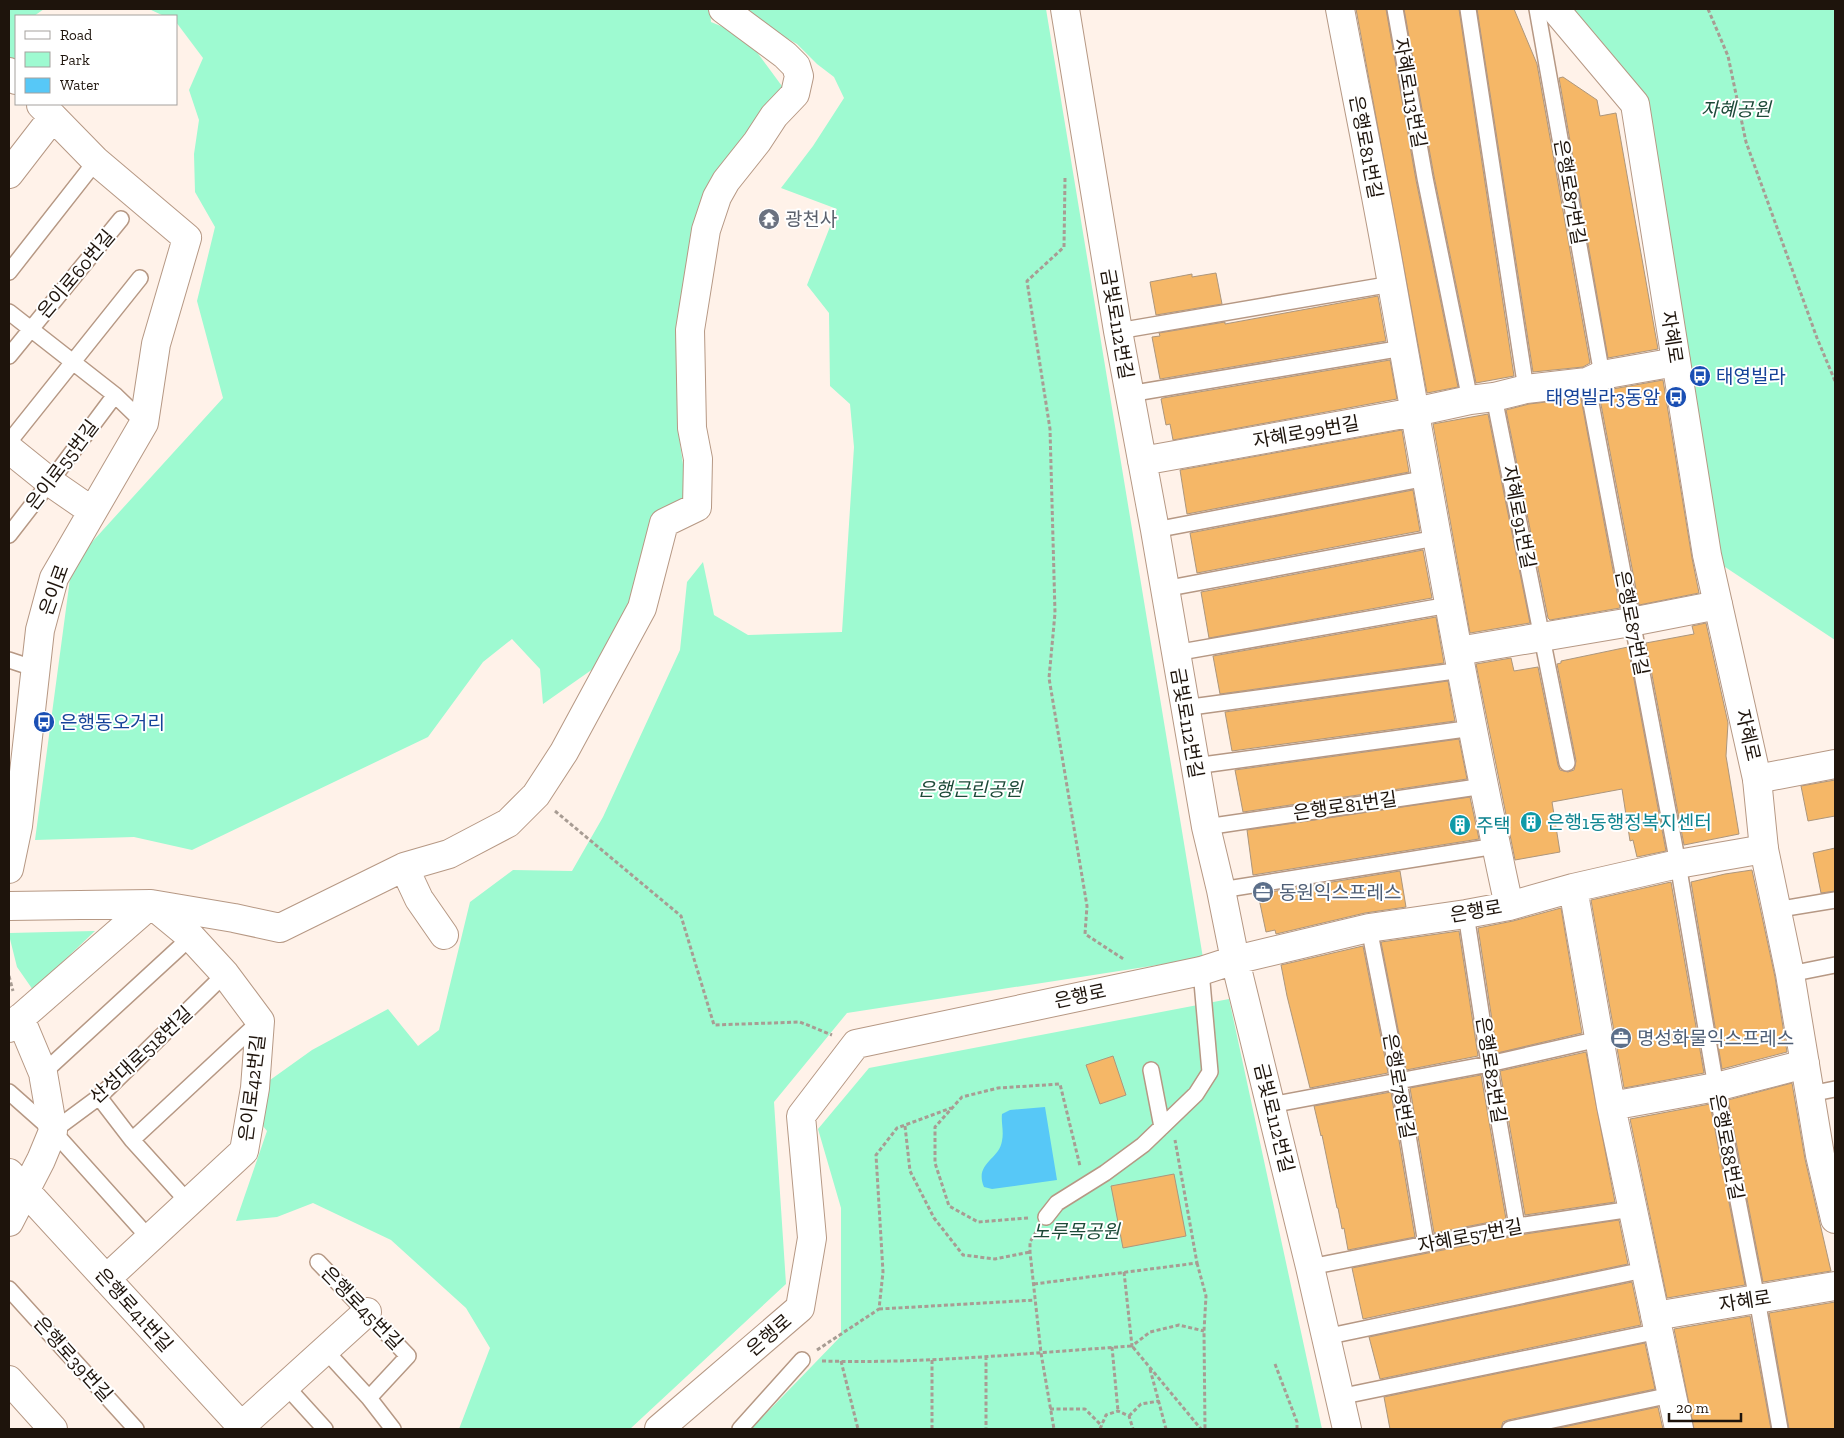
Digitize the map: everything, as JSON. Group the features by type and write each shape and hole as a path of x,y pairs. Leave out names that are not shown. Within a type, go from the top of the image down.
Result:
{"street":[{"path":"9,906 151,904 280,928 404,868 449,854 508,823 536,795 564,752 642,608 664,523 697,507 698,459 692,428 690,330 706,230 717,197 726,181 757,142 774,116 795,94 799,76 796,66 785,54 723,9"},
{"name":"금빛로112번길","path":"1065,9 1118,331 1206,827 1235,960 1310,1267 1347,1429"},
{"name":"은행로81번길","path":"1340,9 1392,284 1436,538 1496,846 1510,906"},
{"name":"자혜로","path":"1556,9 1635,104 1707,555 1757,779 1764,848 1790,974 1805,1064 1823,1092 1834,1211"},
{"path":"9,174 46,111 96,161 187,238 156,344 144,423"},
{"name":"자혜로99번길","path":"1142,461 1415,412 1526,389 1676,362"},
{"name":"은이로","path":"9,870 17,755 36,669 40,630 54,578 144,423"},
{"path":"9,449 50,482 92,511"},
{"path":"1460,660 1543,636 1631,622 1718,605"},
{"name":"자혜로","path":"1757,779 1835,764"},
{"name":"은행로","path":"659,1429 800,1308 812,1238 801,1116 856,1044 1201,971 1235,960 1369,928 1510,906 1573,888 1678,864 1764,848"},
{"path":"404,868 419,898 444,935"},
{"path":"1573,888 1611,1106 1679,1429"},
{"path":"9,1222 17,1181 42,1160 53,1131 43,1072 14,1023 151,904"},
{"name":"은이로42번길","path":"106,1279 244,1151 255,1088 260,1021 226,974 191,937 151,904"},
{"path":"1611,1106 1716,1087 1805,1064"},
{"name":"은행로41번길","path":"17,1181 241,1428"},
{"name":"자혜로","path":"1657,1323 1757,1298 1835,1286"},
{"path":"241,1428 284,1385 367,1312"},
{"path":"9,1380 53,1429"}],"lane":[{"name":"자혜로113번길","path":"1395,9 1425,178 1482,398"},
{"path":"1468,9 1526,389"},
{"name":"은행로87번길","path":"1537,9 1631,622 1678,864"},
{"path":"9,272 96,161"},
{"name":"은이로60번길","path":"9,356 121,220"},
{"path":"9,442 140,278"},
{"path":"1118,331 1392,284"},
{"path":"9,312 114,395 144,423"},
{"path":"1130,394 1403,348"},
{"name":"은이로55번길","path":"9,535 114,395"},
{"name":"자혜로91번길","path":"1482,398 1543,636 1567,763"},
{"path":"1154,530 1427,478"},
{"path":"1164,590 1436,538"},
{"path":"1175,653 1449,605"},
{"path":"9,660 36,669"},
{"path":"1184,708 1460,660"},
{"path":"1195,766 1473,728"},
{"name":"은행로81번길","path":"1206,827 1484,786"},
{"path":"1221,890 1496,846"},
{"name":"은행로88번길","path":"1678,864 1716,1087 1780,1429"},
{"path":"1776,910 1835,900"},
{"name":"은행로82번길","path":"1466,914 1517,1226"},
{"name":"은행로78번길","path":"1369,928 1399,1081 1426,1244"},
{"path":"43,1072 191,937"},
{"path":"1790,974 1835,965"},
{"path":"1046,1217 1057,1203 1135,1150 1196,1094 1210,1072 1201,971"},
{"name":"산성대로518번길","path":"53,1131 99,1098 226,974"},
{"path":"132,1140 260,1021"},
{"path":"1271,1106 1489,1064 1599,1039"},
{"path":"1151,1070 1166,1122"},
{"path":"9,1092 53,1131 150,1239"},
{"path":"99,1098 132,1140 189,1203"},
{"name":"자혜로57번길","path":"1310,1267 1517,1226 1632,1209"},
{"name":"은행로45번길","path":"318,1262 408,1356 369,1398"},
{"path":"1325,1336 1644,1270"},
{"name":"은행로39번길","path":"9,1288 136,1429"},
{"path":"1339,1397 1657,1323"},
{"path":"325,1350 369,1398 392,1429"},
{"path":"740,1429 802,1360"},
{"path":"284,1385 325,1429"},
{"path":"1510,1429 1671,1395"}],"path":[{"path":"1708,9 1728,56 1746,142 1817,338 1835,381"},
{"path":"1065,169 1064,247 1027,281 1050,429 1056,613 1049,678 1087,906 1085,934"},
{"path":"536,795 681,916 714,1025 800,1022 856,1044"},
{"path":"1046,1217 978,1222 949,1206 935,1163 935,1127 962,1097 998,1088 1060,1084 1084,1186"},
{"path":"879,1309 883,1272 876,1155 897,1128 952,1108"},
{"path":"1166,1122 1206,1296 1204,1330 1205,1429"},
{"path":"905,1126 910,1171 934,1218 963,1255 995,1259 1030,1252"},
{"path":"1046,1217 1030,1242 1030,1252 1041,1353 1054,1429"},
{"path":"1034,1284 1197,1263"},
{"path":"1124,1272 1132,1346 1201,1429"},
{"path":"802,1360 879,1309 1035,1300"},
{"path":"802,1360 878,1362 1041,1353 1132,1346 1150,1332 1179,1325 1204,1330"},
{"path":"1112,1347 1118,1411"},
{"path":"986,1356 986,1429"},
{"path":"932,1359 932,1429"},
{"path":"840,1362 858,1429"},
{"path":"1275,1364 1298,1429"},
{"path":"1150,1367 1166,1429"},
{"path":"1129,1416 1141,1404 1159,1401"},
{"path":"1050,1409 1085,1409 1101,1428 1106,1415 1118,1411 1129,1416 1133,1429"}],"green space":[{"path":"9,9 44,9 35,15 15,15 15,64 9,58"},
{"path":"149,9 710,9 711,22 745,36 790,97 740,181 689,248 684,301 692,332 677,422 691,521 664,529 637,638 543,704 540,669 512,639 483,662 428,737 192,850 134,837 35,840 72,564 223,398 197,301 215,227 195,192 194,154 199,120 189,90 203,58 178,25 178,15 162,15"},
{"name":"은행근린공원","path":"746,9 1046,9 1203,958 847,1013 774,1102 786,1284 630,1429 459,1429 490,1348 466,1308 391,1240 313,1203 277,1217 236,1221 267,1131 242,1100 312,1050 388,1009 418,1046 439,1030 470,902 513,870 572,871 603,817 680,650 687,582 703,562 714,615 748,635 842,632 854,447 850,404 830,386 829,313 807,285 837,209 781,188 813,146 844,98 834,77 817,64 797,44 769,28"},
{"name":"자혜공원","path":"1555,9 1835,9 1835,640 1707,555 1635,104"},
{"path":"95,931 33,990 17,967 9,935 9,933"},
{"name":"노루목공원","path":"1229,999 1322,1429 751,1429 841,1336 841,1208 818,1129 869,1068"}],"water":[{"path":"1045,1107 1057,1180 992,1189 984,1187 982,1172 997,1153 1002,1141 1002,1114 1010,1110"}],"building":[{"path":"1356,9 1386,9 1416,180 1458,387 1427,393"},
{"path":"1404,9 1459,9 1514,376 1476,383 1434,176"},
{"path":"1477,9 1514,9 1537,64 1590,363 1583,367 1533,372"},
{"path":"1563,77 1597,100 1600,116 1616,113 1658,349 1608,358 1559,78"},
{"path":"1216,273 1222,304 1156,315 1150,282 1192,274 1192,277"},
{"path":"1378,296 1386,341 1160,379 1152,337 1160,336 1159,333 1225,322 1225,324"},
{"path":"1390,360 1397,399 1173,440 1170,424 1166,425 1161,399 1163,398"},
{"path":"1663,380 1699,593 1639,605 1599,394 1607,390"},
{"path":"1581,398 1620,608 1550,620 1548,618 1506,410 1529,404"},
{"path":"1488,414 1530,623 1470,633 1433,424"},
{"path":"1402,430 1409,472 1187,514 1180,470"},
{"path":"1413,490 1420,531 1197,573 1190,533"},
{"path":"1423,550 1432,598 1209,638 1201,592"},
{"path":"1436,617 1444,663 1220,694 1213,656"},
{"path":"1706,623 1728,723 1726,756 1739,834 1684,845 1646,643 1694,634 1692,626"},
{"path":"1628,647 1666,851 1637,857 1633,840 1630,841 1622,789 1552,802 1560,852 1515,860 1476,664 1511,658 1514,671 1538,667 1558,765 1560,770 1568,772 1574,770 1576,761 1557,664 1561,663 1561,661"},
{"path":"1448,681 1455,721 1232,751 1225,712"},
{"path":"1459,739 1467,779 1243,812 1235,770"},
{"path":"1835,780 1835,816 1808,821 1801,786"},
{"path":"1470,797 1479,839 1253,875 1247,830"},
{"path":"1835,848 1835,891 1821,893 1813,853"},
{"path":"1752,870 1775,977 1787,1052 1722,1069 1691,882"},
{"path":"1400,871 1406,907 1365,913 1276,934 1275,930 1266,932 1258,894"},
{"path":"1671,882 1704,1073 1624,1088 1591,900"},
{"path":"1561,908 1582,1033 1497,1053 1478,928"},
{"path":"1459,931 1478,1056 1406,1070 1381,942"},
{"path":"1363,946 1388,1073 1310,1088 1281,965"},
{"path":"1586,1052 1615,1202 1525,1215 1500,1071"},
{"path":"1113,1056 1126,1095 1100,1104 1086,1065"},
{"path":"1481,1075 1506,1219 1434,1233 1410,1088"},
{"path":"1792,1083 1805,1159 1831,1271 1763,1282 1728,1100"},
{"path":"1391,1092 1415,1237 1348,1250 1314,1106"},
{"path":"1710,1104 1745,1285 1667,1298 1630,1119"},
{"path":"1174,1174 1186,1236 1123,1248 1111,1186"},
{"path":"1619,1220 1628,1264 1363,1319 1352,1268 1519,1235"},
{"path":"1632,1282 1641,1325 1380,1379 1369,1337"},
{"path":"1835,1302 1835,1429 1789,1429 1769,1313"},
{"path":"1750,1316 1771,1429 1694,1429 1674,1329"},
{"path":"1645,1343 1655,1389 1508,1420 1503,1422 1501,1429 1390,1429 1384,1397"},
{"path":"1658,1407 1663,1429 1554,1429"}],"place":[{"name":"광천사","path":"769,219"},
{"name":"태영빌라","path":"1700,376"},
{"name":"태영빌라3동앞","path":"1676,397"},
{"name":"은행동오거리","path":"44,722"},
{"name":"은행1동행정복지센터","path":"1531,822"},
{"name":"주택","path":"1460,825"},
{"name":"동원익스프레스","path":"1263,892"},
{"name":"명성화물익스프레스","path":"1621,1038"}]}
